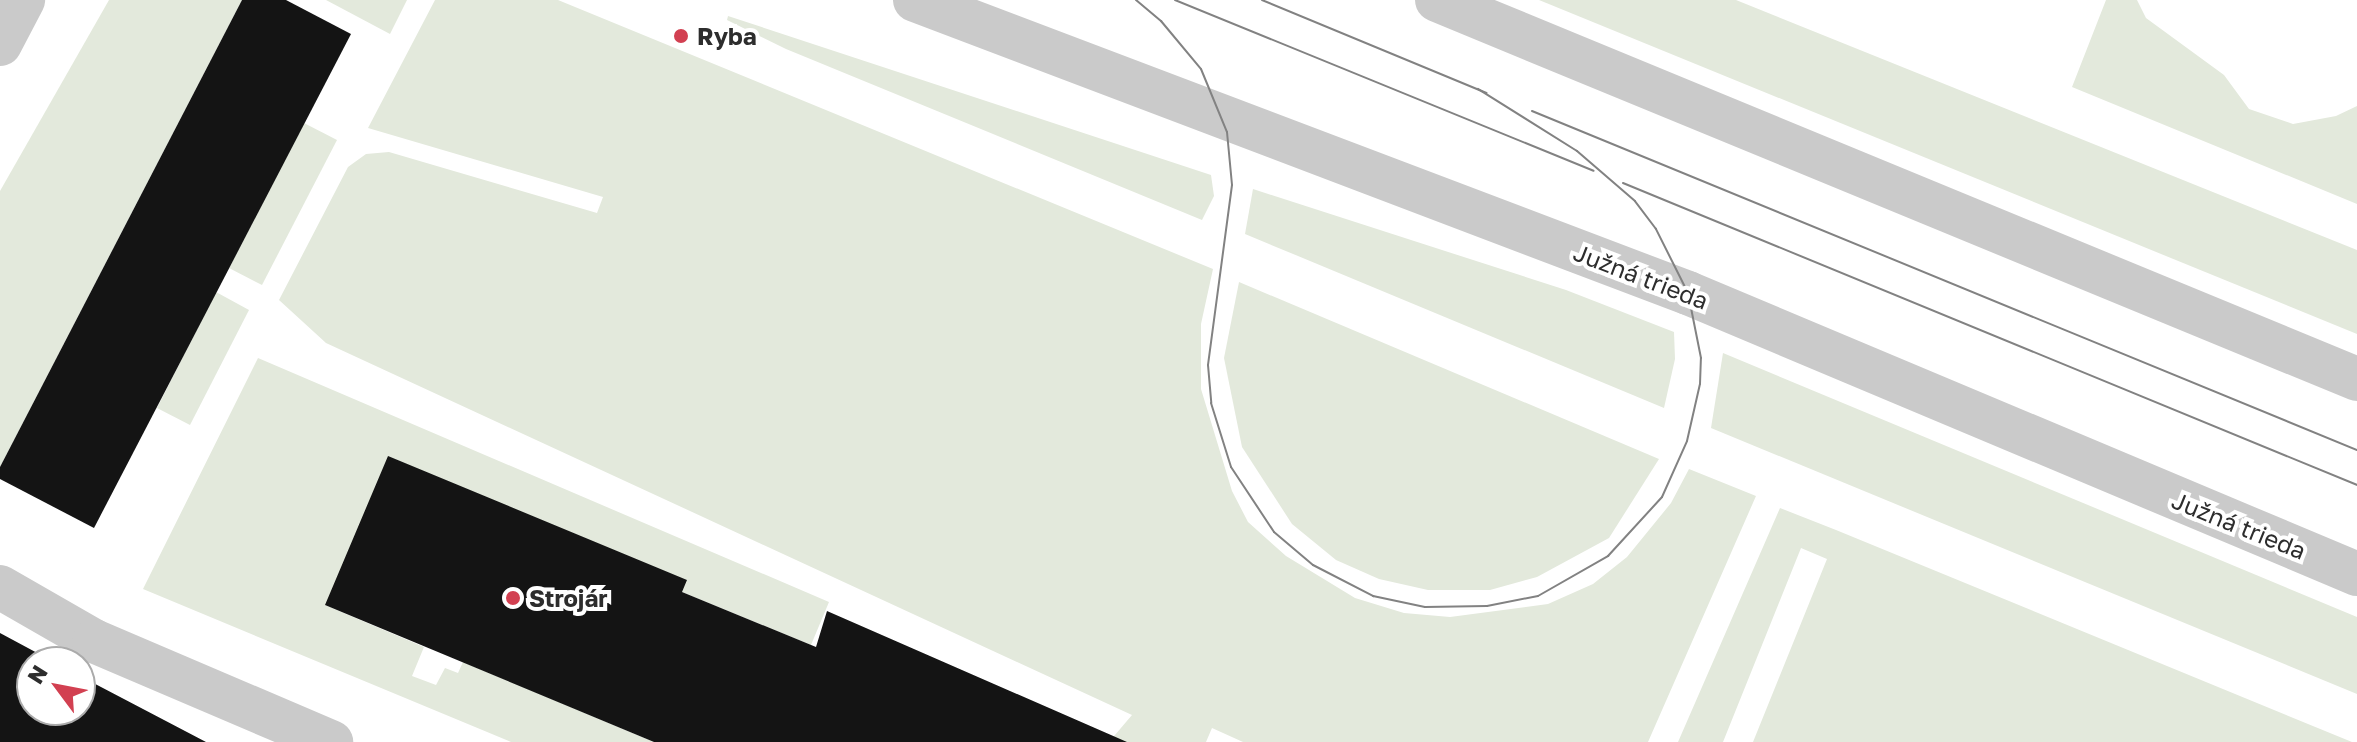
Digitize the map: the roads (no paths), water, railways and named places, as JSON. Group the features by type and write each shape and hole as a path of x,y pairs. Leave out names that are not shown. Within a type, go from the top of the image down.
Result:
{"street":[{"path":"0,44 23,0"},
{"name":"Južná trieda","path":"915,0 1688,293 2357,574"},
{"path":"1437,0 2357,379"},
{"path":"0,587 94,641 331,742"}],"tram line":[{"path":"1136,0 1161,21 1201,69 1227,132 1232,185 1208,365 1211,403 1231,467 1274,532 1313,565 1373,596 1425,607 1487,606 1538,596 1608,556 1662,497 1687,441 1700,384 1701,358 1688,293 1656,229 1635,201 1577,151 1478,89"},
{"path":"1175,0 1593,171"},
{"path":"1262,0 1487,93"},
{"path":"1532,111 2357,450"},
{"path":"1623,183 2357,485"}],"place":[{"name":"Ryba","path":"681,36"},
{"name":"Strojár","path":"513,598"}]}
